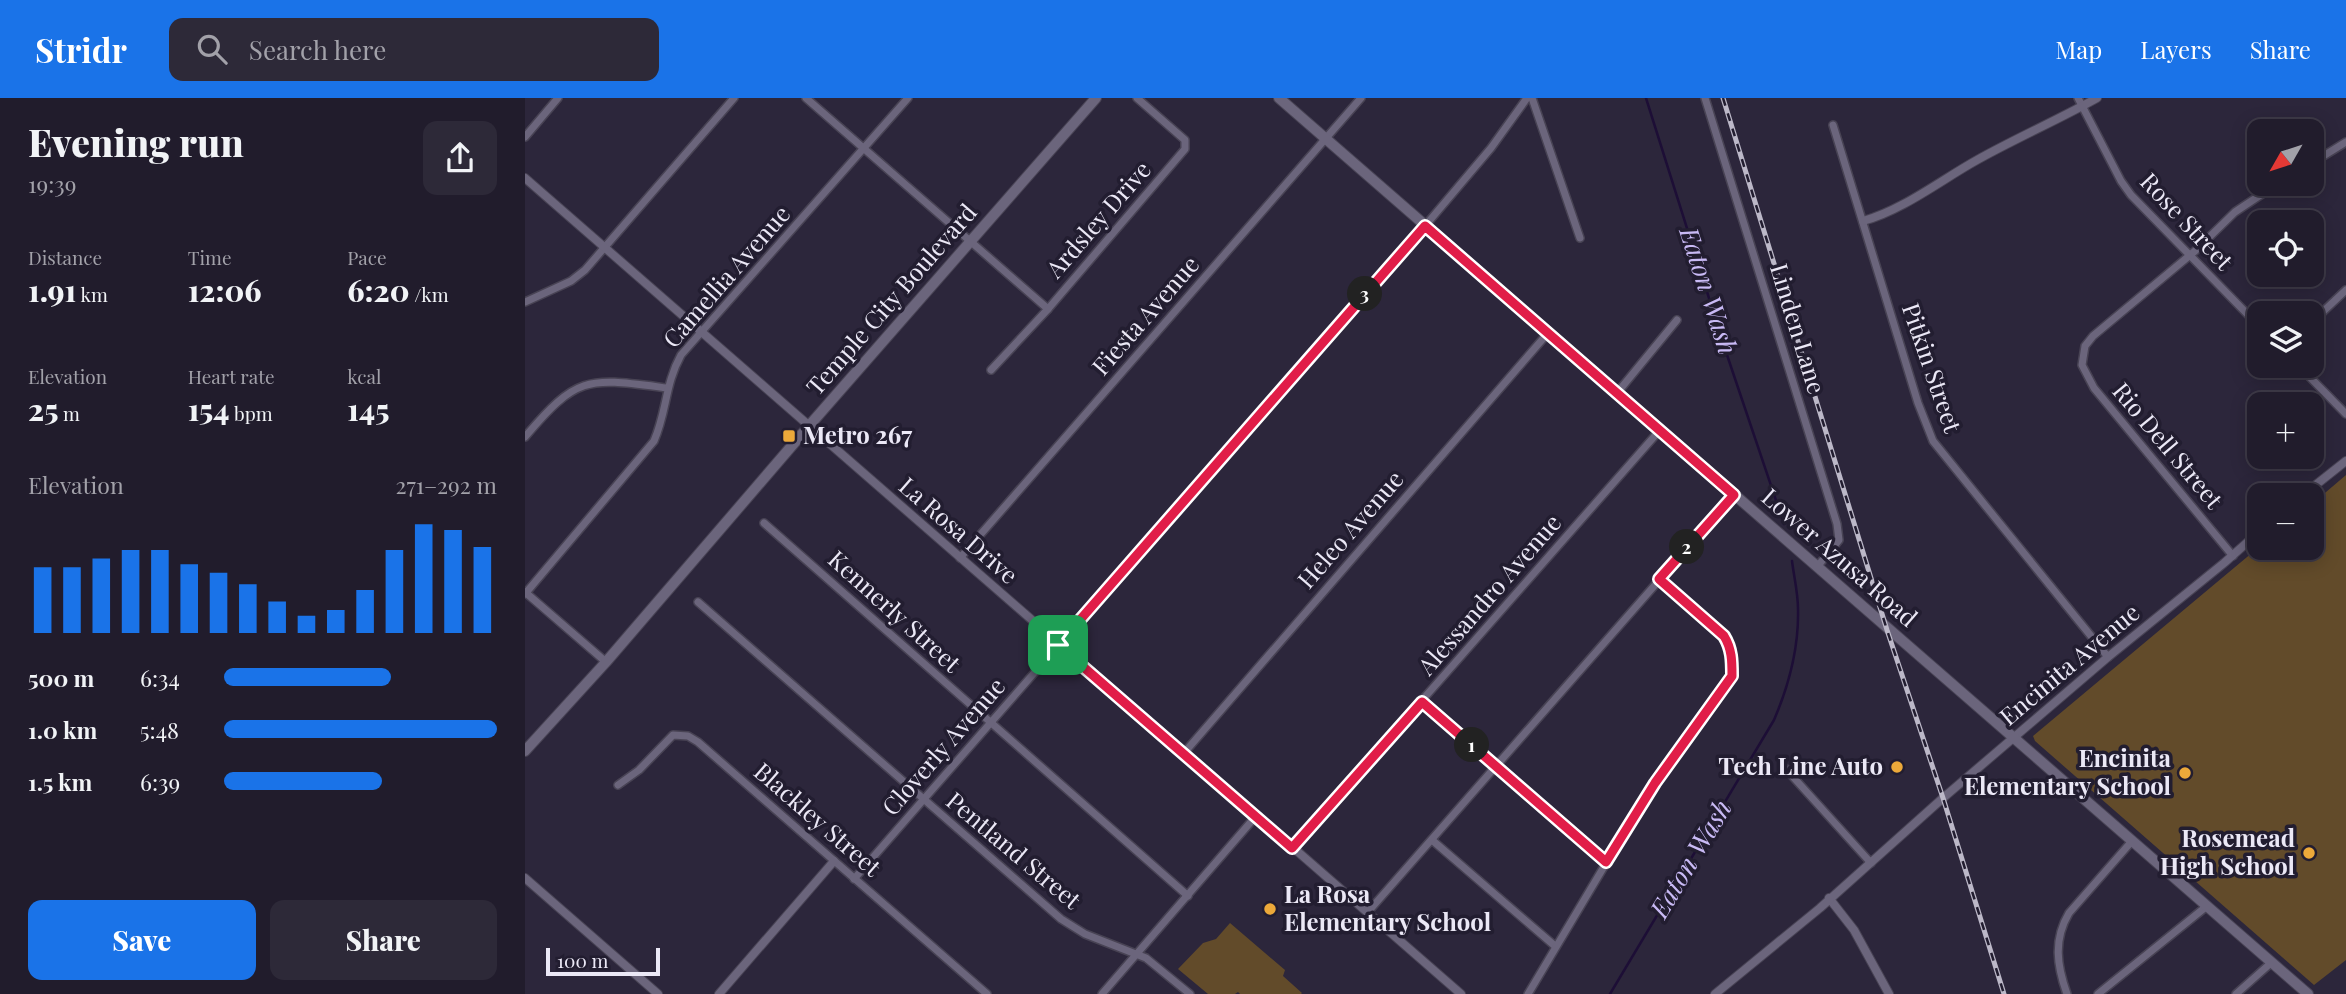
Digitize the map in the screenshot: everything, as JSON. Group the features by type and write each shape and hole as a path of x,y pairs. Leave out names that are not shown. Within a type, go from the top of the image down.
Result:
{"main road":[{"name":"Temple City Boulevard","path":"525,751 606,662 1096,98"},
{"name":"Lower Azusa Road","path":"1279,98 2308,994"}],"street":[{"path":"525,136 558,98"},
{"path":"525,302 571,281 585,270 734,98"},
{"path":"806,98 1048,309"},
{"name":"Camellia Avenue","path":"525,593 654,441 662,424 671,373 681,355 908,98"},
{"name":"Ardsley Drive","path":"991,370 1048,309 1185,149 1185,139 1137,98"},
{"name":"Fiesta Avenue","path":"960,558 1360,98"},
{"name":"Cloverly Avenue","path":"854,879 1425,226 1491,148 1527,98"},
{"path":"1532,98 1580,238"},
{"name":"Linden Lane","path":"1705,98 1837,524 1839,540 1817,567"},
{"path":"1863,221 1873,219 2080,102 2097,98"},
{"name":"Rose Street","path":"2080,102 2131,195 2247,314"},
{"name":"Pitkin Street","path":"1833,125 1918,403 1933,441 2108,657"},
{"path":"2324,156 2346,142"},
{"name":"La Rosa Drive","path":"525,178 1461,994"},
{"path":"2189,256 2235,212 2259,196"},
{"name":"Rio Dell Street","path":"2189,256 2102,327 2085,346 2082,365 2094,388 2233,556"},
{"path":"2324,311 2346,290"},
{"path":"1617,393 1677,320"},
{"name":"Heleo Avenue","path":"1184,752 1548,333"},
{"path":"2311,378 2346,414"},
{"path":"525,437 558,400 590,383 617,381 667,388"},
{"name":"Alessandro Avenue","path":"1292,848 1660,430"},
{"path":"2318,483 2346,461"},
{"path":"1367,913 1734,495"},
{"name":"Kennerly Street","path":"764,523 1188,896"},
{"name":"Encinita Avenue","path":"1715,994 1871,863 2108,657 2247,543"},
{"path":"1528,994 1655,783 1732,676 1730,646 1724,636 1659,579"},
{"path":"525,593 606,662"},
{"name":"Pentland Street","path":"698,602 1061,919 1085,934 1149,959 1190,994"},
{"path":"1422,702 1606,862"},
{"name":"Blackley Street","path":"618,785 639,770 673,735 688,736 987,994"},
{"path":"1785,768 1871,863"},
{"path":"1102,994 1255,816"},
{"path":"1432,840 1555,946"},
{"path":"2067,994 2057,949 2063,924 2069,913 2132,841"},
{"path":"719,994 834,861"},
{"path":"525,878 658,994"},
{"path":"1829,898 1854,930 1889,994"},
{"path":"2098,994 2207,906"},
{"path":"2236,994 2272,962"}],"shaded area":[{"path":"2346,475 2346,960 2314,985 2035,741 2033,736 2247,557 2247,560 2324,560 2324,494"},
{"path":"1230,923 1285,970 1283,976 1302,993 1208,994 1178,969 1203,943 1216,939"}],"waterway":[{"name":"Eaton Wash","path":"1646,98 1725,349 1784,524"},
{"name":"Eaton Wash","path":"1610,994 1774,720 1788,680 1797,638 1798,603 1792,561"}],"railway":[{"path":"1723,98 1887,630 2004,994"}],"place":[{"name":"Metro 267","path":"789,436"},
{"name":"Tech Line Auto","path":"1897,767"},
{"name":"Encinita Elementary School","path":"2185,773"},
{"name":"Rosemead High School","path":"2309,853"},
{"name":"La Rosa Elementary School","path":"1270,909"}],"route":[{"path":"1425,226 1734,495 1659,579 1724,636 1732,656 1732,676 1655,783 1606,862 1422,702 1292,848 1058,645 1425,226"}]}
